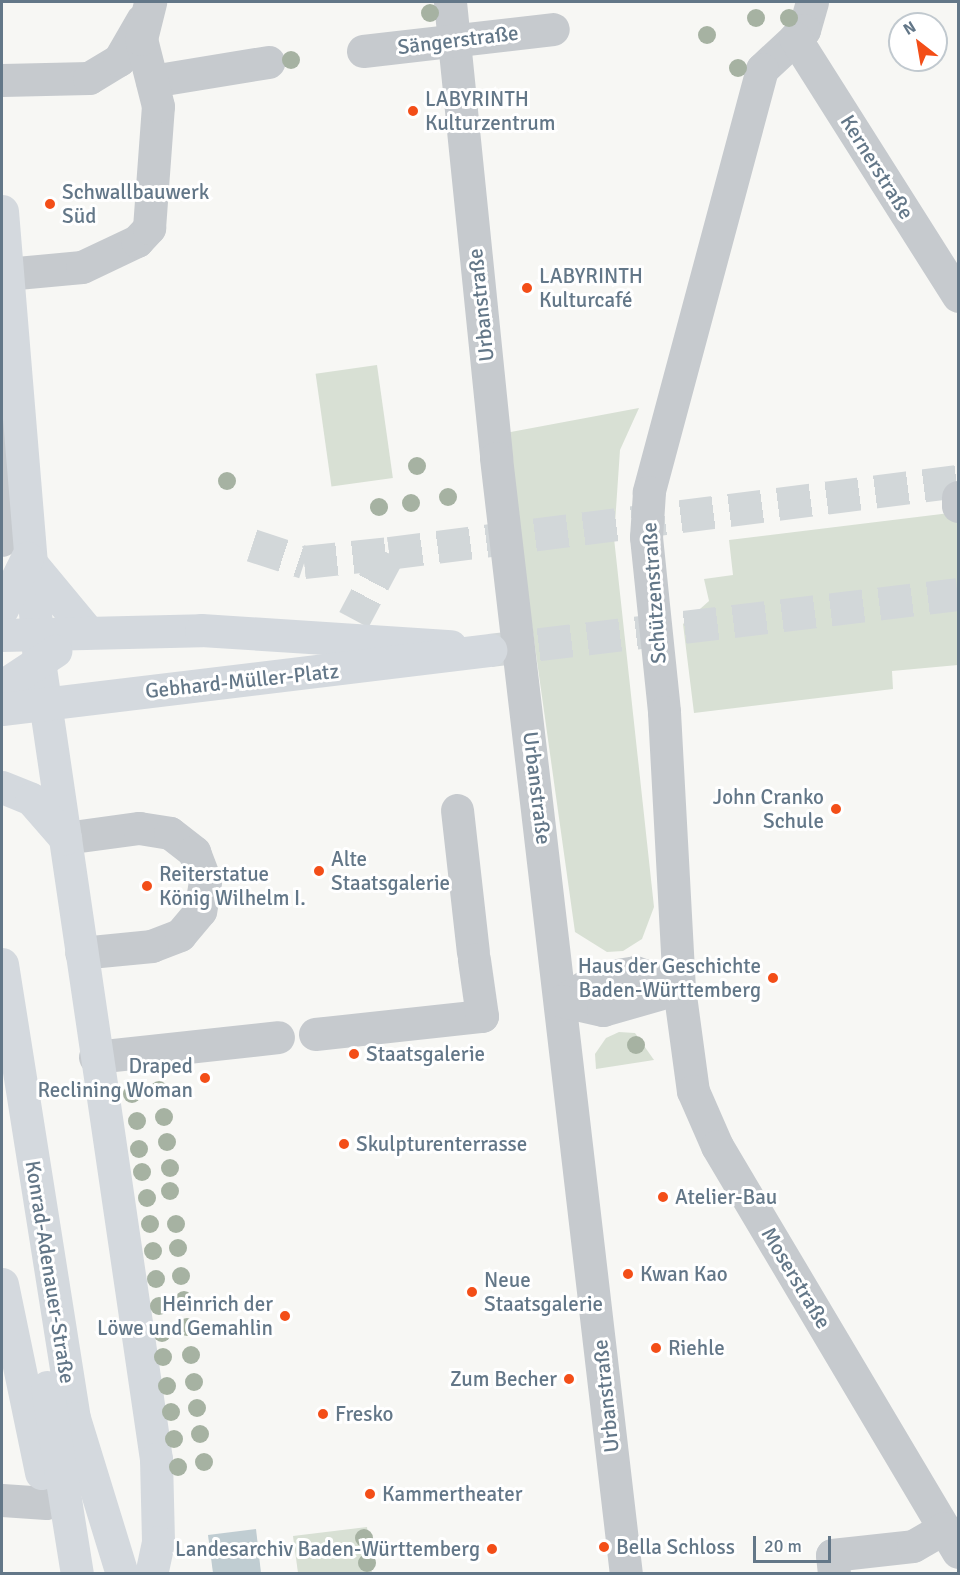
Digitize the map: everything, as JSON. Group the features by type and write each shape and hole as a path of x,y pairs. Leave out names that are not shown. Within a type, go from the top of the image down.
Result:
{"main road":[{"path":"2,211 4,279 20,408 14,549 2,609"},
{"path":"2,635 39,647 88,632 14,549"},
{"path":"14,549 39,647 23,705 65,838 95,1057 156,1459 158,1542 151,1574"},
{"name":"Gebhard-Müller-Platz","path":"23,705 103,699 262,676 407,664 486,650 350,628 88,632"},
{"path":"23,705 103,699"},
{"path":"2,787 31,799 65,838"},
{"name":"Konrad-Adenauer-Straße","path":"2,964 74,1418 122,1574"},
{"name":"Konrad-Adenauer-Straße","path":"2,1095 76,1574"},
{"path":"2,1284 58,1574"}],"street":[{"name":"Urbanstraße","path":"450,2 496,458 555,928 626,1574"},
{"path":"795,38 809,20 812,2"},
{"path":"2,80 88,78 119,60 146,9"},
{"path":"4,279 82,267 128,246 149,228 158,106 141,39 146,9"},
{"name":"Sängerstraße","path":"363,51 553,29"},
{"name":"Schützenstraße","path":"679,988 664,712 646,537 649,492 762,69 795,38"},
{"name":"Kernerstraße","path":"795,38 958,296"},
{"path":"152,81 268,62"},
{"path":"2,421 7,505 14,549"},
{"path":"958,497 958,506"},
{"path":"262,676 339,656 350,628"},
{"path":"315,1034 482,1016 457,810"},
{"path":"65,838 139,828 170,833 194,852 205,881 200,911 180,935 152,946 81,953"},
{"path":"562,1002 603,1010 679,988"},
{"name":"Moserstraße","path":"679,988 693,1091 717,1146 951,1540"},
{"path":"95,1057 206,1055 278,1037"},
{"path":"2,1500 46,1503"},
{"path":"834,1574 832,1555 951,1540"}],"shaded area":[{"path":"377,365 393,478 331,487 316,374"},
{"path":"639,408 620,450 614,538 654,907 642,939 623,951 607,952 575,932 505,433"},
{"path":"958,512 958,665 892,671 893,689 694,713 683,624 709,601 704,579 733,575 729,540"},
{"path":"619,1032 635,1033 654,1060 596,1069 595,1054 606,1038"},
{"path":"367,1527 372,1573 298,1573 293,1536"},
{"path":"256,1529 261,1573 213,1573 208,1535"}],"tunnel":[{"path":"389,553 958,481"},
{"path":"252,545 304,562 389,553 354,619"},
{"path":"490,650 958,594"}],"place":[{"name":"LABYRINTH Kulturzentrum","path":"413,111"},
{"name":"Schwallbauwerk Süd","path":"50,204"},
{"name":"LABYRINTH Kulturcafé","path":"527,288"},
{"name":"John Cranko Schule","path":"836,809"},
{"name":"Alte Staatsgalerie","path":"319,871"},
{"name":"Reiterstatue König Wilhelm I.","path":"147,886"},
{"name":"Haus der Geschichte Baden-Württemberg","path":"773,978"},
{"name":"Staatsgalerie","path":"354,1054"},
{"name":"Draped Reclining Woman","path":"205,1078"},
{"name":"Skulpturenterrasse","path":"344,1144"},
{"name":"Atelier-Bau","path":"663,1197"},
{"name":"Kwan Kao","path":"628,1274"},
{"name":"Neue Staatsgalerie","path":"472,1292"},
{"name":"Heinrich der Löwe und Gemahlin","path":"285,1316"},
{"name":"Riehle","path":"656,1348"},
{"name":"Zum Becher","path":"569,1379"},
{"name":"Fresko","path":"323,1414"},
{"name":"Kammertheater","path":"370,1494"},
{"name":"Bella Schloss","path":"604,1547"},
{"name":"Landesarchiv Baden-Württemberg","path":"492,1549"}]}
